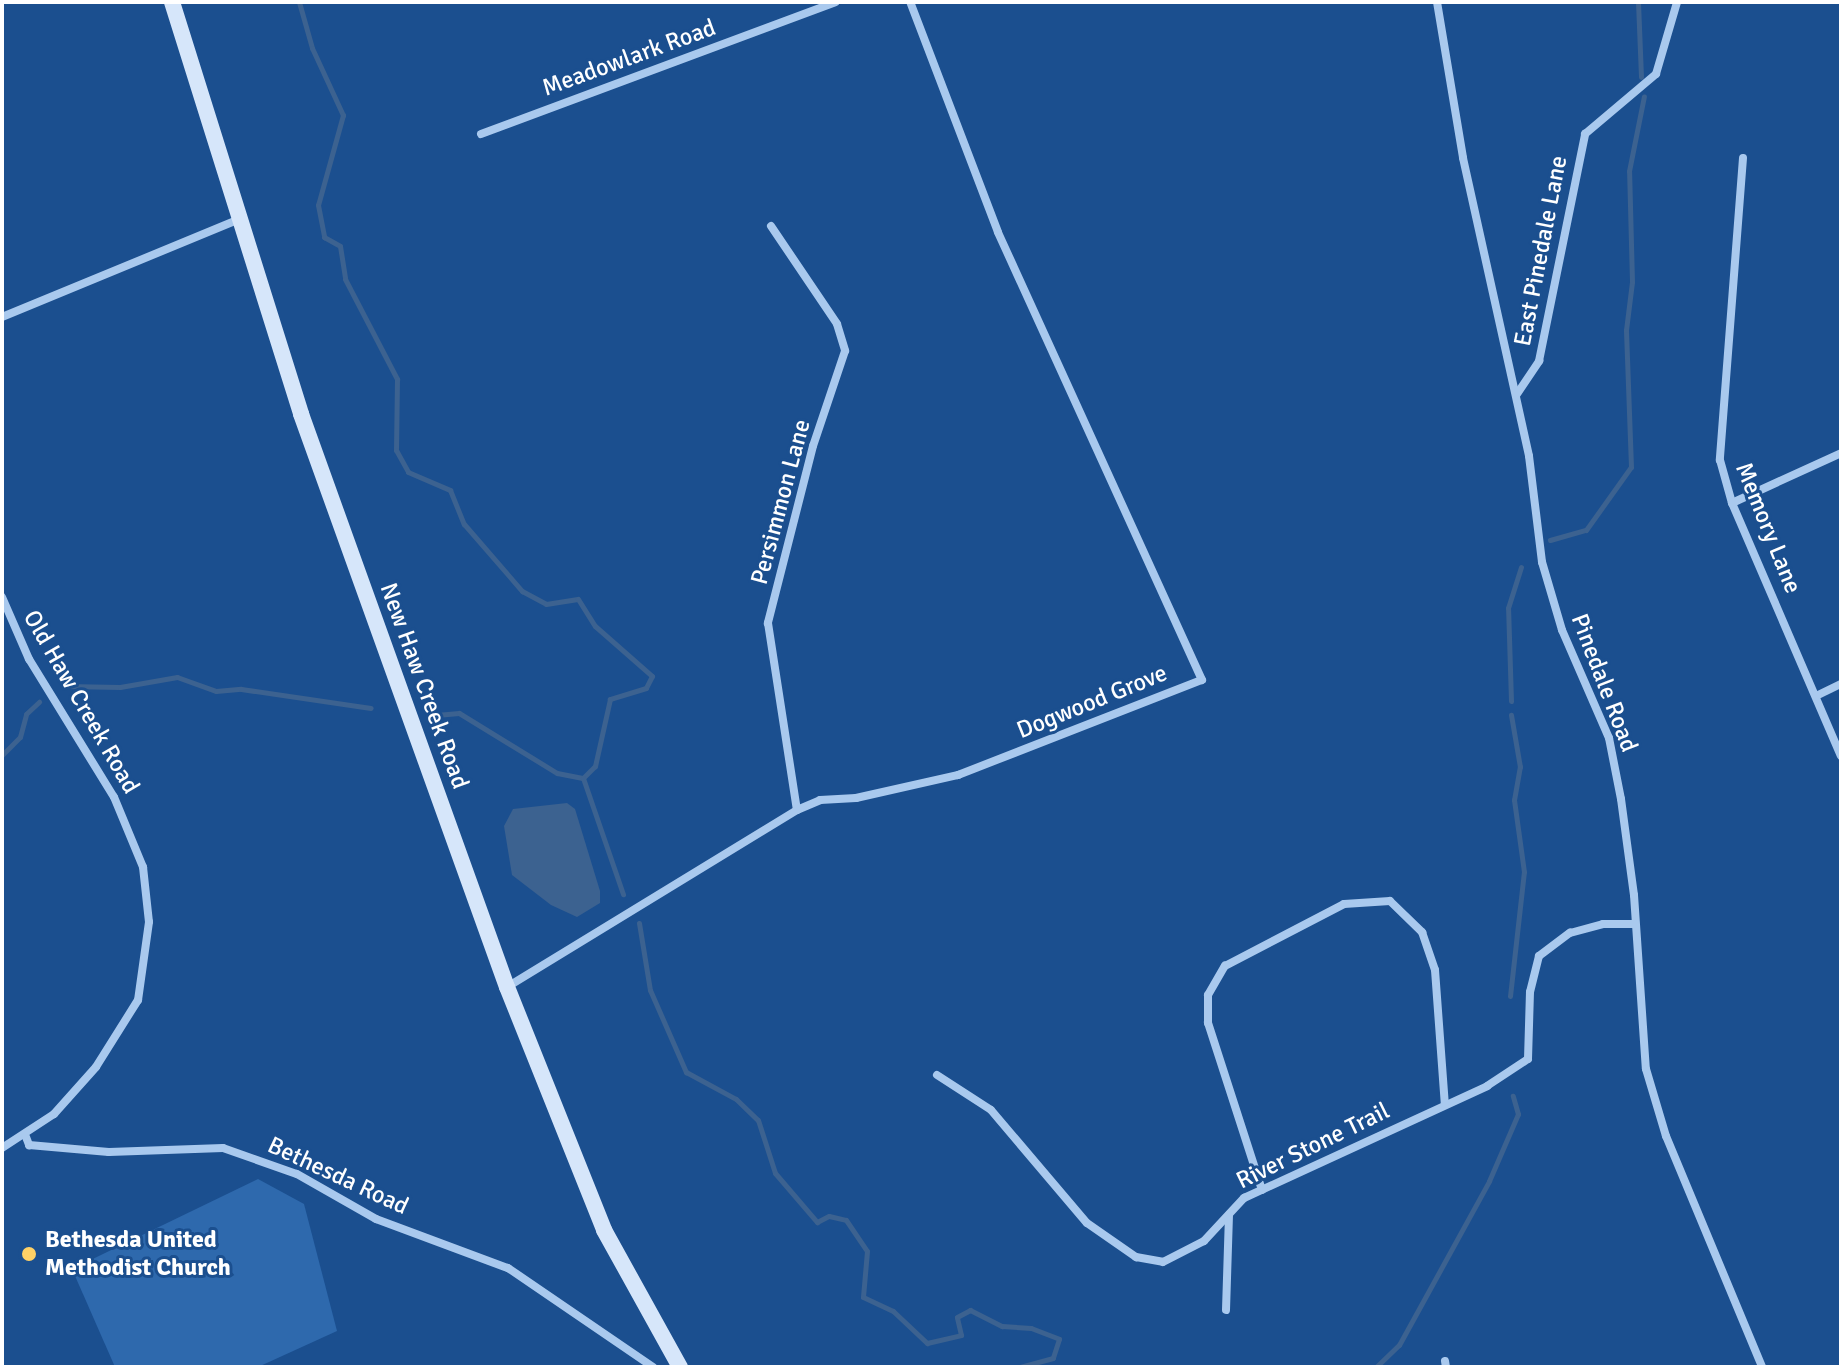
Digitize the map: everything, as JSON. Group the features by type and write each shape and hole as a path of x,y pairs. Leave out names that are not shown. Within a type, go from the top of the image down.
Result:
{"street":[{"name":"New Haw Creek Road","path":"172,2 301,414 507,987 604,1230 680,1367"},
{"name":"Meadowlark Road","path":"481,134 835,2"},
{"name":"Dogwood Grove","path":"507,987 797,810 820,800 879,794 958,775 1202,680 1010,261 910,2"},
{"name":"Pinedale Road","path":"1437,2 1463,158 1517,394 1546,581 1609,738 1627,827 1646,1069 1666,1136 1762,1367"},
{"name":"East Pinedale Lane","path":"1517,394 1539,361 1585,134 1656,74 1677,2"},
{"name":"Memory Lane","path":"1743,158 1720,460 1732,503 1841,756"},
{"path":"2,317 240,219"},
{"name":"Persimmon Lane","path":"771,226 837,324 845,351 813,446 768,623 797,810"},
{"path":"1732,503 1841,453"},
{"name":"Old Haw Creek Road","path":"2,597 29,659 108,784 143,867 149,911 145,980 138,1000 73,1095 26,1137 2,1148"},
{"path":"1816,696 1841,684"},
{"path":"1262,1190 1208,1023 1208,995 1225,966 1344,904 1390,901 1422,932 1435,970 1445,1105"},
{"name":"River Stone Trail","path":"937,1075 991,1110 1087,1223 1136,1257 1163,1262 1204,1241 1244,1198 1445,1105 1528,1059 1530,992 1539,956 1570,933 1603,924 1634,924"},
{"name":"Bethesda Road","path":"26,1137 29,1145 109,1152 223,1148 297,1174 376,1219 508,1268 653,1367"},
{"path":"1226,1310 1229,1215"}],"shaded area":[{"path":"567,803 575,809 600,891 600,903 577,917 551,905 512,875 504,826 513,809"},
{"path":"258,1179 304,1204 337,1331 258,1367 115,1367 72,1269"}],"waterway":[{"path":"299,2 312,48 343,115 318,205 324,237 340,246 345,279 397,379 396,450 408,472 450,490 464,524 522,591 546,604 578,599 595,626 652,676 646,688 610,699 595,766 583,778"},
{"path":"1638,2 1641,77"},
{"path":"1550,540 1586,530 1631,467 1626,330 1632,282 1629,171 1644,96"},
{"path":"1511,701 1508,608 1521,567"},
{"path":"66,686 120,687 177,677 216,691 241,689 371,708"},
{"path":"2,755 20,737 26,714 39,702"},
{"path":"436,715 459,713 557,773 583,778"},
{"path":"1510,996 1524,872 1514,800 1520,767 1511,715"},
{"path":"583,778 623,894"},
{"path":"639,923 650,990 686,1072 736,1099 758,1120 775,1173 817,1222 829,1216 846,1220 867,1251 863,1297 893,1311 927,1343 961,1335 957,1317 970,1310 1002,1326 1031,1328 1059,1339 1053,1358 1019,1367"},
{"path":"1376,1367 1399,1345 1489,1181 1518,1114 1513,1096"}],"place":[{"name":"Bethesda United Methodist Church","path":"29,1254"}]}
